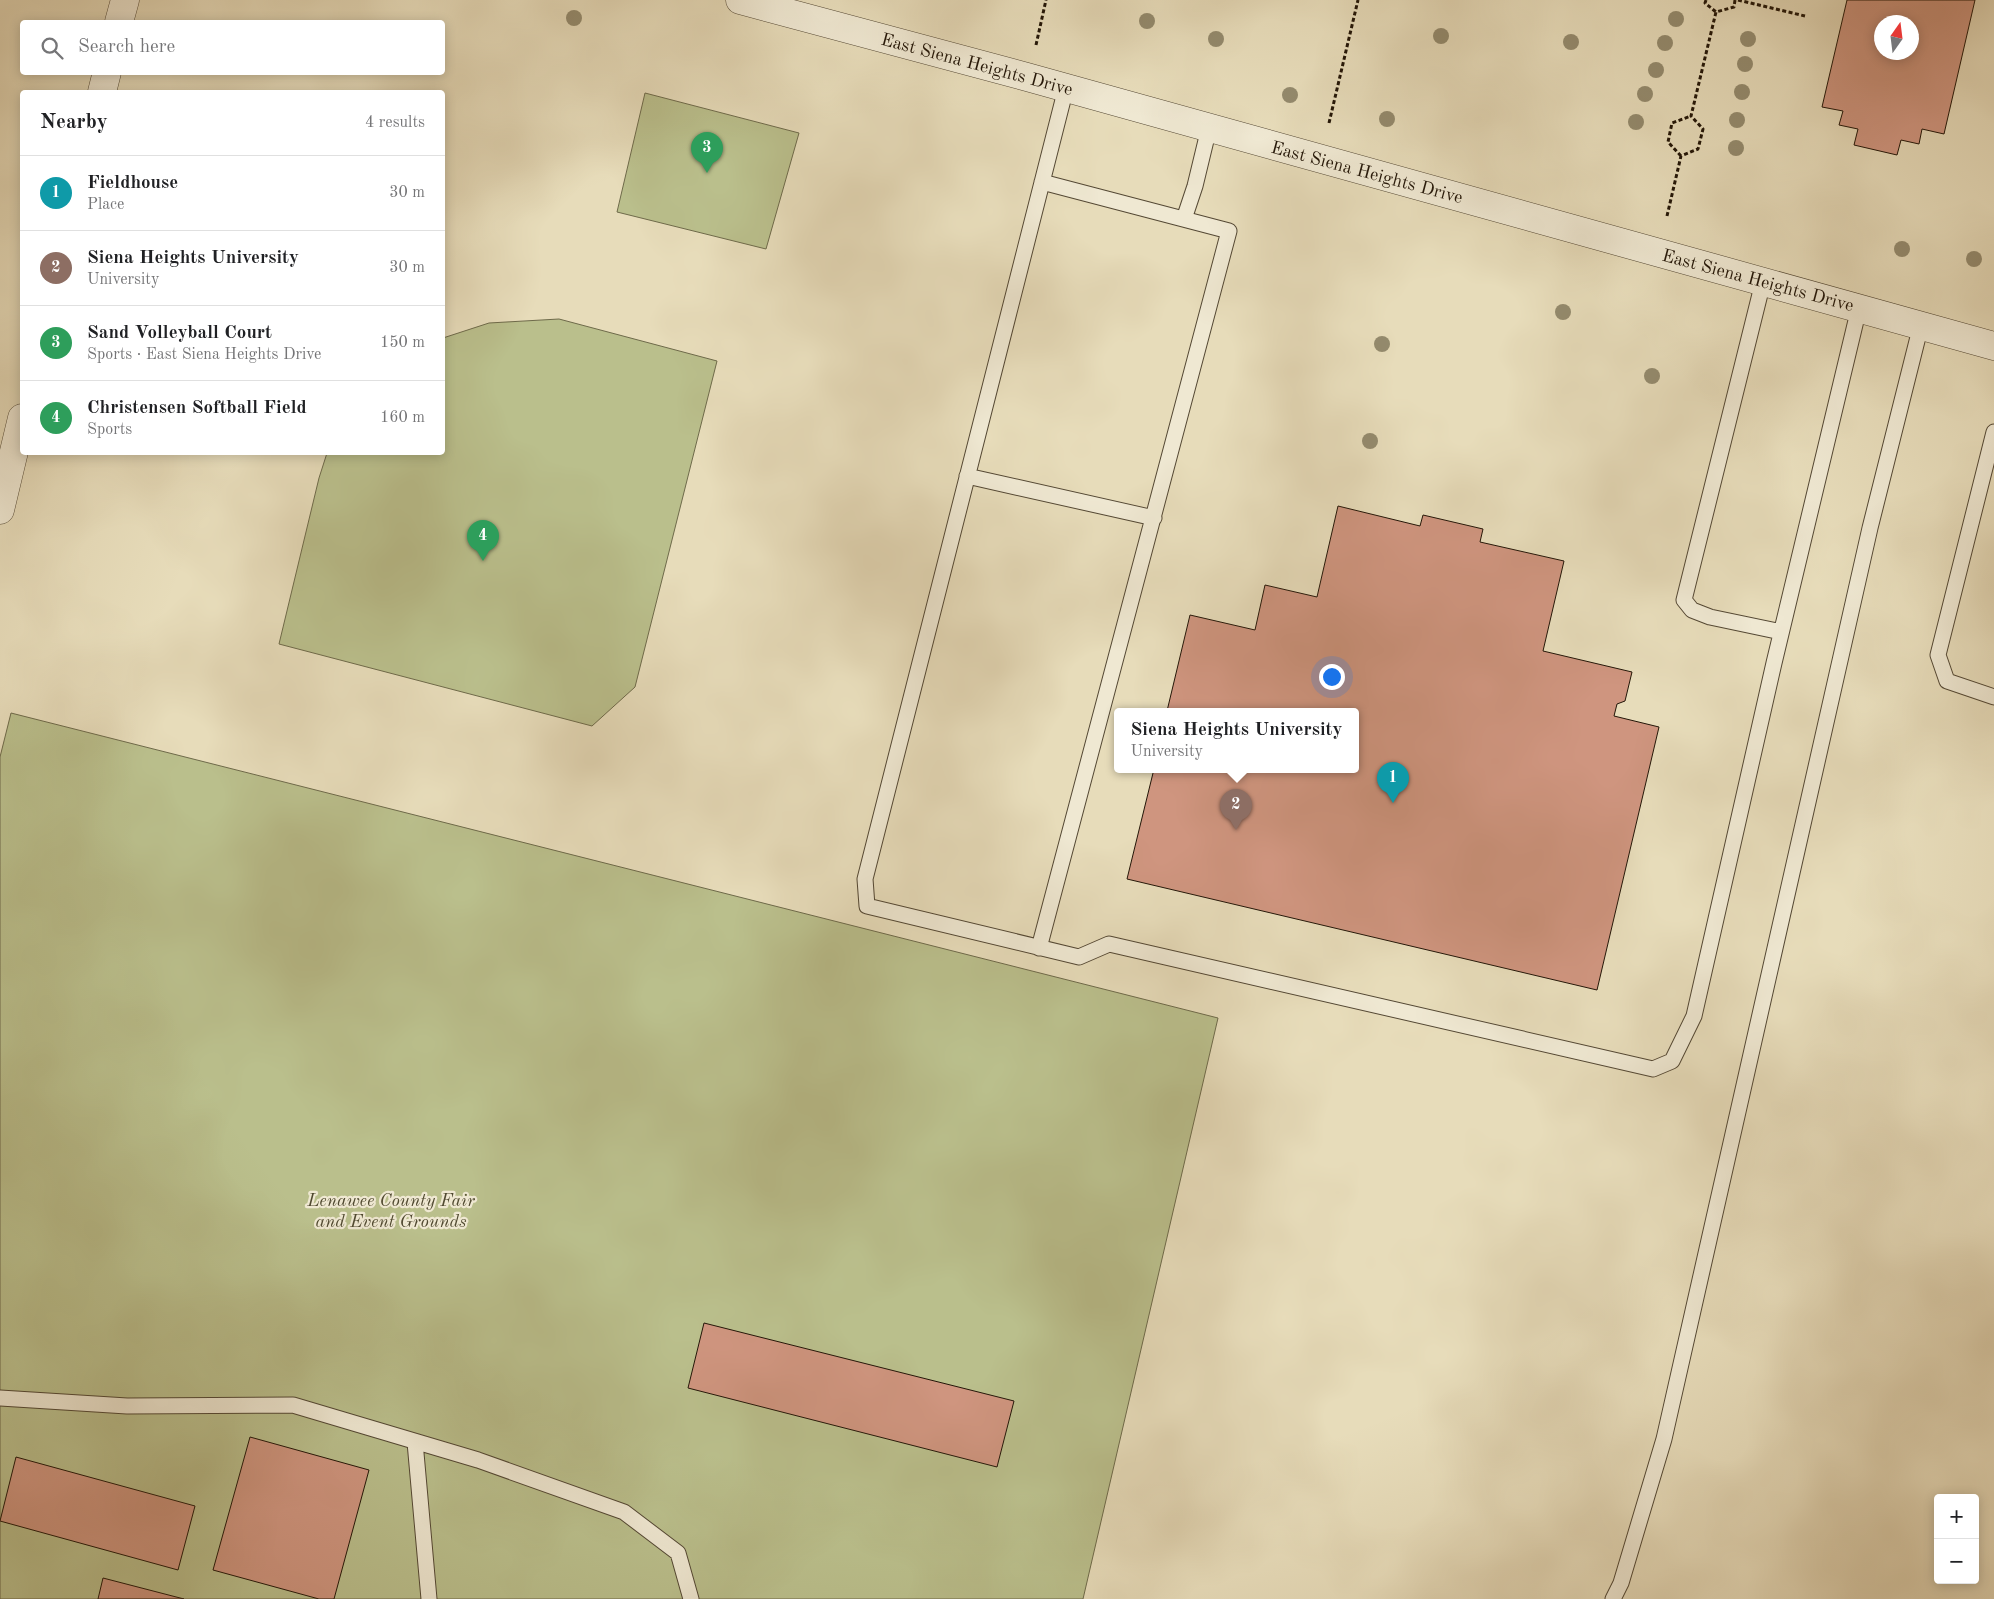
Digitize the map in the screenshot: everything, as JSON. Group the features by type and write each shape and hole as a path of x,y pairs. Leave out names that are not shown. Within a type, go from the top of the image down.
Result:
{"street":[{"path":"120,20 125,0"},
{"name":"East Siena Heights Drive","path":"740,0 1066,88 1994,346"},
{"path":"102,90 106,75"},
{"path":"0,510 20,426"}],"lane":[{"path":"1066,88 865,879 867,906 1079,957 1109,944 1653,1069 1672,1061 1694,1016 1781,632 1859,308"},
{"path":"1184,219 1195,186 1209,128"},
{"path":"1039,948 1230,231 1042,182"},
{"path":"1763,282 1684,600 1692,610 1710,617 1781,632"},
{"path":"1613,1599 1621,1583 1664,1439 1870,528 1921,325"},
{"path":"1994,432 1987,490 1938,655 1947,682 1994,697"},
{"path":"967,476 1154,518"},
{"path":"0,1398 128,1406 293,1405 478,1460 624,1512 678,1553 691,1599"},
{"path":"415,1442 429,1599"}],"path":[{"path":"1036,45 1046,0"},
{"path":"1329,122 1358,0"},
{"path":"1706,0 1705,3 1716,12"},
{"path":"1716,12 1734,7 1737,0 1805,16"},
{"path":"1692,116 1716,12"},
{"path":"1681,156 1698,150 1703,129 1692,116"},
{"path":"1681,156 1668,142 1672,123 1692,116"},
{"path":"1667,216 1681,156"}],"green space":[{"path":"645,93 799,133 766,249 617,212"},
{"path":"559,319 717,361 635,687 592,726 279,644 319,478 326,455 445,455 445,337 489,323"},
{"name":"Lenawee County Fair and Event Grounds","path":"11,713 1218,1018 1083,1599 0,1599 0,757"}],"building":[{"path":"1847,0 1975,0 1944,134 1922,129 1919,144 1901,140 1897,155 1854,145 1858,129 1839,125 1843,111 1822,107"},
{"path":"1338,506 1420,526 1423,515 1483,529 1480,542 1564,561 1543,651 1632,672 1625,701 1617,704 1614,716 1659,727 1597,990 1127,879 1153,773 1359,773 1359,708 1168,708 1190,615 1255,630 1265,585 1317,597"},
{"path":"704,1323 1014,1401 997,1467 688,1388"},
{"path":"250,1437 369,1470 334,1599 319,1599 213,1570"},
{"path":"16,1457 195,1506 178,1570 0,1521"},
{"path":"103,1578 184,1599 98,1599"}],"place":[{"name":"Sand Volleyball Court","path":"707,173"},
{"name":"Christensen Softball Field","path":"483,561"},
{"name":"Fieldhouse","path":"1393,803"},
{"name":"Siena Heights University","path":"1236,830"}]}
